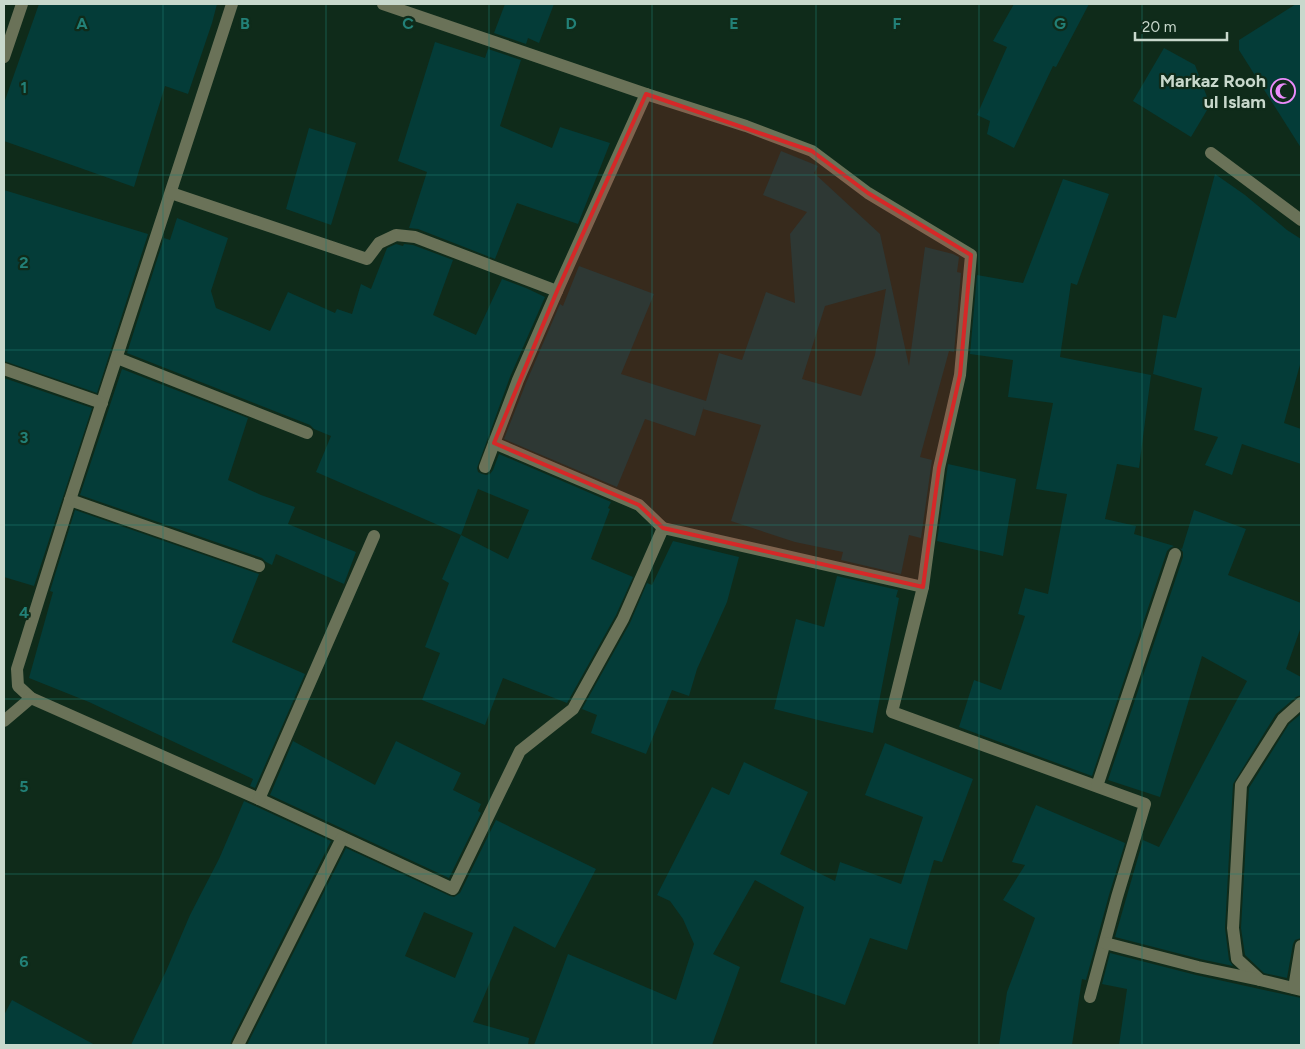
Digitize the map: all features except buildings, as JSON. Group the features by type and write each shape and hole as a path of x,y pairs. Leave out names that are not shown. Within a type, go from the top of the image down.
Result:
{"street":[{"path":"4,57 22,4"},
{"path":"232,4 70,500 17,669 18,686 31,698 259,799 453,889 520,752 573,709 623,619 662,528"},
{"path":"383,4 646,94 746,126 812,151 868,193 971,255 960,375 939,468 923,586 892,712 1144,804 1090,997"},
{"path":"485,468 518,380 556,291 646,94"},
{"path":"1211,153 1301,220"},
{"path":"171,193 367,259 379,244 396,235 415,237 556,291"},
{"path":"117,358 307,433"},
{"path":"4,369 102,403"},
{"path":"494,443 639,505 662,528 923,586"},
{"path":"70,500 260,566"},
{"path":"259,799 374,536"},
{"path":"1096,786 1175,554"},
{"path":"4,720 31,698"},
{"path":"1260,980 1238,959 1233,928 1242,785 1283,719 1301,703"},
{"path":"238,1045 342,838"},
{"path":"1105,943 1198,967 1298,989 1301,946"}],"highlighted area":[{"path":"646,94 812,151 868,193 971,255 960,375 939,468 923,587 663,528 639,505 494,443 557,291"}],"place":[{"name":"Markaz Rooh ul Islam","path":"1283,91"}]}
